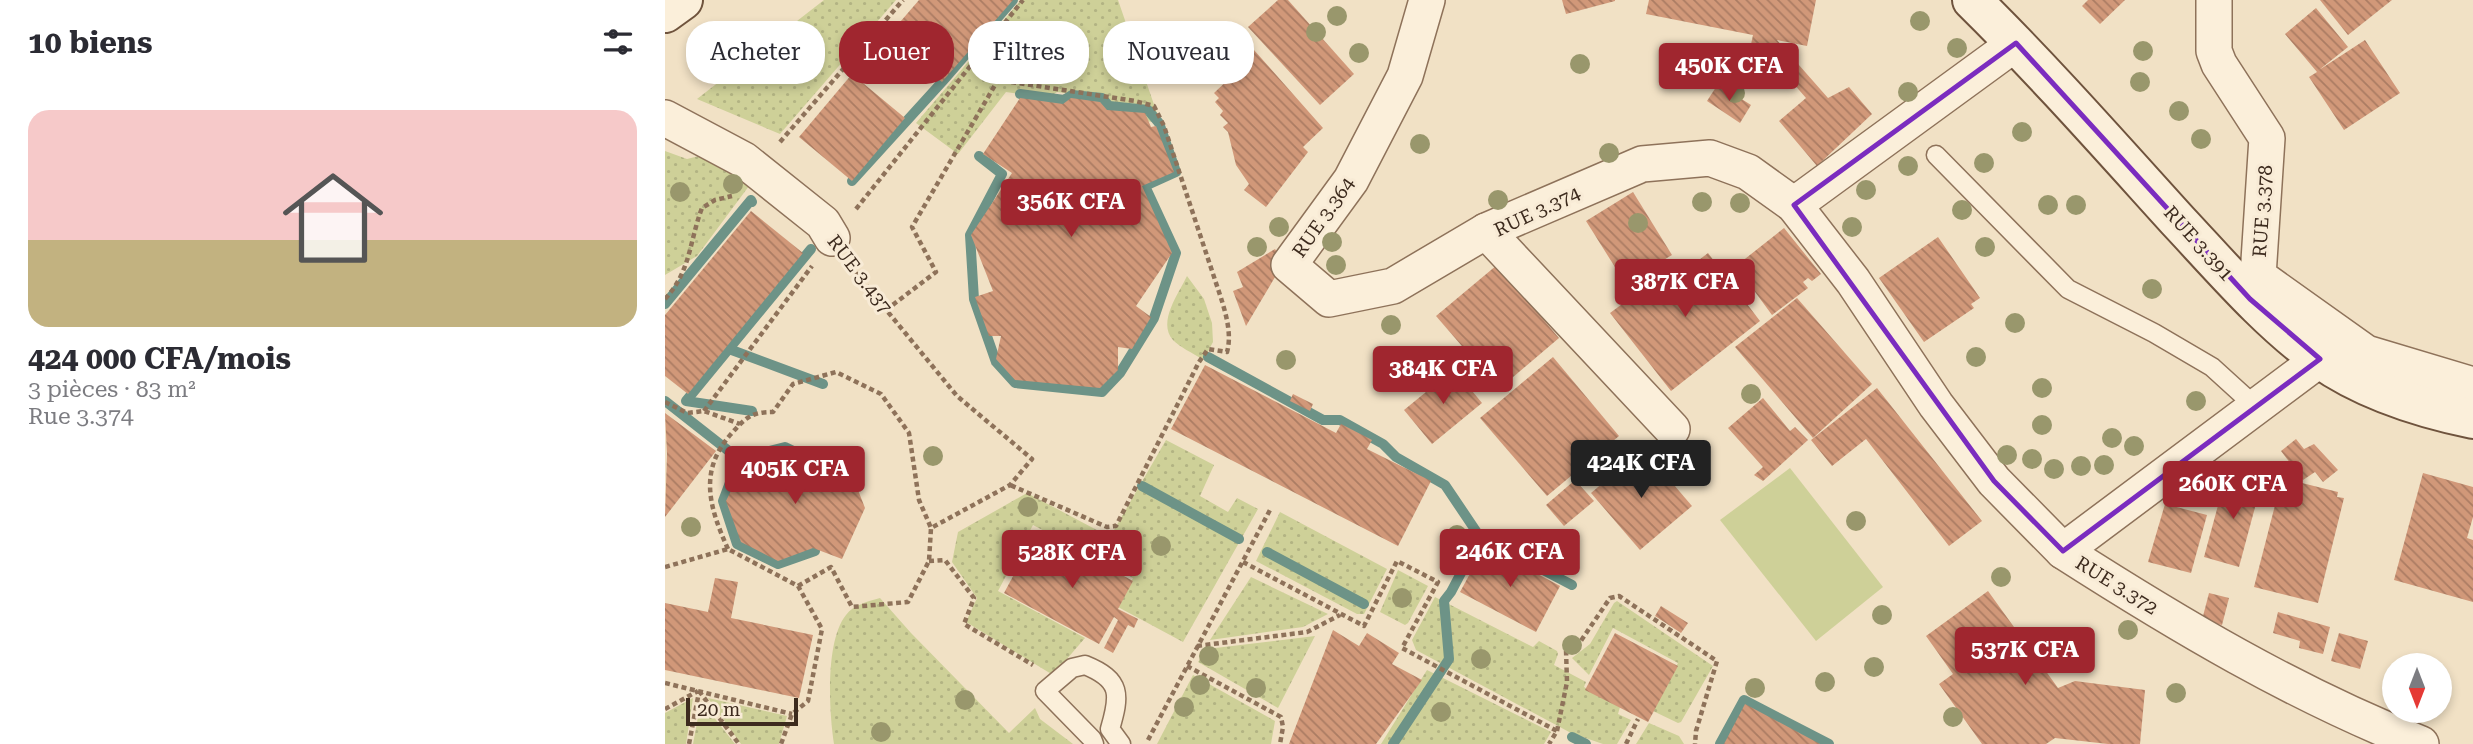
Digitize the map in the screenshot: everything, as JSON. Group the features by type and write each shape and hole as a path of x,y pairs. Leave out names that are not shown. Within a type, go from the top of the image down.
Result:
{"main road":[{"path":"665,13 684,0"},
{"name":"RUE 3.391","path":"1972,0 2016,43 2250,299 2320,359 2372,389 2436,412 2473,419"}],"street":[{"name":"RUE 3.364","path":"1427,0 1399,88 1350,180 1289,265 1329,299 1393,286 1486,231"},
{"name":"RUE 3.378","path":"2214,0 2214,51 2219,64 2267,138 2258,276 2366,353 2473,385"},
{"path":"1794,205 2016,43"},
{"name":"RUE 3.437","path":"665,118 744,160 823,223 832,238"},
{"name":"RUE 3.374","path":"1672,429 1486,231 1641,164 1710,158 1748,172 1794,205 1853,281 1936,405 1994,481 2063,551"},
{"name":"RUE 3.372","path":"2320,359 2063,551 2176,623 2255,666 2383,729 2421,744"}],"lane":[{"path":"1936,155 2069,289 2154,332 2212,367 2256,407"},
{"path":"1094,744 1045,691 1072,668 1085,665 1109,678 1116,691 1118,702 1110,729 1121,744"}],"path":[{"path":"665,299 677,286 686,267 702,208 715,200 731,196 903,0"},
{"path":"704,411 832,238 1023,0"},
{"path":"886,310 936,272 912,227 998,80 1154,106 1164,126 1228,320 1227,352 1208,349 1199,362 1116,526 1107,527 1010,485 931,528"},
{"name":"RUE 3.437","path":"832,238 853,271 957,396 1032,459 1010,485"},
{"path":"781,744 792,714 808,701 822,629 798,586 728,549 712,511 709,477 721,445 740,424 755,412 773,412 793,384 835,372 881,394 909,433 919,500 931,528 929,561 908,602 852,607 831,567 798,586"},
{"path":"665,402 687,413 704,411 740,424"},
{"path":"1146,743 1270,510"},
{"path":"665,568 728,549"},
{"path":"929,561 945,560 974,598 964,624 1058,680"},
{"path":"1243,562 1364,626 1397,561 1438,582 1402,648 1556,731"},
{"path":"1549,744 1556,731 1567,682 1566,650 1576,648 1610,598 1619,596 1717,661 1696,731 1695,744"},
{"path":"1197,646 1307,632 1341,614"},
{"path":"1187,666 1281,717 1283,727 1280,744"},
{"path":"665,683 792,714"},
{"path":"665,709 699,691"},
{"path":"689,744 699,691"},
{"path":"699,691 739,744"},
{"path":"1626,744 1638,719"}],"highlighted area":[{"path":"2016,43 2250,299 2320,359 2063,551 1994,481 1794,205"}],"green space":[{"path":"824,0 896,0 878,21 839,21 839,66 825,82 825,21 797,21"},
{"path":"1021,0 1118,0 1125,21 1103,21 1103,84 1147,84 1160,122 1139,121 1133,108 1094,104 1087,96 1057,92 1048,98 1006,92 958,154 916,123 949,84 954,84 954,78 968,62 968,84 1089,84 1089,21 1003,21"},
{"path":"716,84 823,84 780,134 697,99"},
{"path":"665,151 687,159 703,155 730,157 749,186 697,256 665,275"},
{"path":"1187,276 1204,299 1212,323 1213,342 1202,359 1175,342 1167,325 1171,308"},
{"path":"1166,440 1214,465 1200,496 1228,512 1237,498 1258,509 1183,642 1118,607 1133,578 1033,525 998,591 1085,638 1053,675 966,622 977,598 952,562 958,532 1027,493 1110,537"},
{"path":"1790,468 1883,587 1816,641 1720,520"},
{"path":"1280,512 1387,569 1364,614 1357,614 1256,561"},
{"path":"1398,570 1428,586 1405,625 1380,612"},
{"path":"1251,577 1328,614 1303,627 1210,640"},
{"path":"1435,597 1533,647 1539,641 1557,651 1554,665 1586,682 1584,687 1620,707 1618,714 1631,720 1617,744 1603,744 1571,733 1416,650 1412,640"},
{"path":"880,598 1009,733 1035,708 1040,719 1073,744 834,744 830,677 839,627 853,609"},
{"path":"1617,601 1713,666 1681,722 1653,711 1678,663 1613,628 1589,675 1572,658 1590,644"},
{"path":"1315,636 1278,708 1198,662 1207,649"},
{"path":"1427,670 1551,732 1544,744 1381,744"},
{"path":"1193,675 1275,721 1271,744 1157,744"},
{"path":"693,698 686,744 665,744 665,713"},
{"path":"708,698 787,716 779,744 741,744"},
{"path":"701,701 735,744 693,744"},
{"path":"1649,723 1679,736 1684,744 1636,744"}],"building":[{"path":"919,0 1013,0 995,21 968,21 968,52 954,68 954,21 901,21"},
{"path":"1278,0 1288,0 1354,74 1320,105 1254,34 1254,22"},
{"path":"1562,0 1615,0 1615,1 1566,14"},
{"path":"1649,0 1816,0 1807,46 1777,40 1828,98 1849,87 1872,114 1817,166 1779,121 1806,98 1766,52 1750,49 1753,35 1646,14"},
{"path":"2088,0 2125,0 2100,24 2082,6"},
{"path":"2320,0 2392,0 2348,35"},
{"path":"2316,8 2348,47 2319,70 2365,40 2400,93 2344,130 2309,77 2317,72 2285,34"},
{"path":"1254,50 1323,128 1303,147 1308,152 1266,207 1244,190 1249,184 1236,165 1228,132 1223,127 1228,123 1220,115 1223,111 1215,102 1219,98 1214,93 1223,84 1254,84"},
{"path":"844,84 864,84 905,118 852,181 799,137"},
{"path":"1718,84 1751,105 1740,123 1707,101"},
{"path":"1020,98 1063,104 1071,98 1100,102 1107,110 1145,113 1151,127 1156,126 1174,172 1142,186 1172,253 1136,306 1151,317 1132,349 1118,347 1118,370 1100,388 1015,380 996,359 1001,336 989,336 975,297 993,291 971,235 1012,173 983,154"},
{"path":"1633,192 1672,255 1625,283 1586,221"},
{"path":"751,211 803,253 688,394 665,376 665,315"},
{"path":"1784,228 1821,274 1812,281 1808,278 1803,282 1808,288 1772,315 1736,266"},
{"path":"1938,237 1980,298 1971,304 1974,308 1924,342 1879,278"},
{"path":"1275,249 1284,262 1246,326 1233,291 1243,287 1237,272"},
{"path":"1708,253 1760,321 1671,391 1610,313 1679,262 1686,270"},
{"path":"1497,265 1559,338 1499,389 1436,316"},
{"path":"1797,298 1872,384 1813,438 1735,347"},
{"path":"1553,357 1619,436 1547,496 1480,418"},
{"path":"1205,365 1336,433 1341,424 1372,440 1367,449 1431,481 1398,546 1171,429"},
{"path":"1454,369 1482,403 1432,444 1404,410"},
{"path":"1877,388 1982,521 1949,546 1866,439 1832,466 1811,440"},
{"path":"1293,394 1313,404 1310,411 1290,401"},
{"path":"1763,398 1790,431 1795,427 1808,440 1763,481 1754,475 1763,467 1728,428"},
{"path":"665,413 716,451 665,517 667,454"},
{"path":"2296,439 2304,449 2314,444 2338,470 2323,482 2315,472 2303,480 2281,451"},
{"path":"1643,449 1692,506 1640,550 1591,493"},
{"path":"785,451 821,469 846,459 865,508 842,559 813,548 778,561 741,542 726,501 744,464"},
{"path":"2423,473 2473,487 2473,517 2467,538 2473,540 2473,602 2394,580"},
{"path":"2226,476 2261,485 2239,567 2204,557"},
{"path":"2282,478 2338,492 2337,497 2344,498 2318,603 2254,587"},
{"path":"1575,480 1594,501 1564,526 1546,505"},
{"path":"2165,504 2207,515 2191,573 2148,562"},
{"path":"1038,530 1133,581 1118,609 1138,619 1134,628 1128,625 1113,653 1104,648 1118,620 1114,617 1099,644 1004,593"},
{"path":"1485,546 1560,586 1536,632 1460,592"},
{"path":"715,578 738,582 731,618 813,635 799,698 665,670 665,603 708,612"},
{"path":"1988,591 2058,688 2075,681 2145,690 2140,744 2108,744 2055,738 2046,744 1982,744 1939,684 1953,674 1926,636"},
{"path":"2209,593 2229,598 2222,625 2202,620"},
{"path":"1661,606 1688,623 1681,633 1655,616"},
{"path":"2278,612 2330,627 2323,654 2299,648 2300,641 2273,633"},
{"path":"1333,630 1359,646 1367,633 1399,653 1392,664 1422,680 1376,744 1289,744"},
{"path":"1615,633 1678,666 1648,722 1585,690"},
{"path":"2339,633 2368,641 2360,669 2331,661"},
{"path":"1745,704 1820,744 1724,744"}],"waterway":[{"path":"852,181 1013,0"},
{"path":"979,156 1002,174 970,235 974,299 996,362 1015,383 1102,392 1120,373 1154,318 1176,253 1145,186 1176,172 1159,123 1148,110 1109,106 1102,98 1072,95 1064,100 1020,94"},
{"path":"665,304 751,200 752,202"},
{"path":"752,411 686,401 811,249"},
{"path":"729,349 823,384"},
{"path":"1208,357 1323,420 1340,420 1383,444 1396,457 1445,485 1480,537 1572,585"},
{"path":"665,401 739,459"},
{"path":"815,551 778,564 737,544 723,501 739,459 785,447 824,466"},
{"path":"1142,486 1239,539"},
{"path":"1393,744 1449,659 1444,601 1480,537"},
{"path":"1267,552 1364,604"},
{"path":"1720,744 1744,700 1829,744"},
{"path":"1572,737 1586,744"}]}
